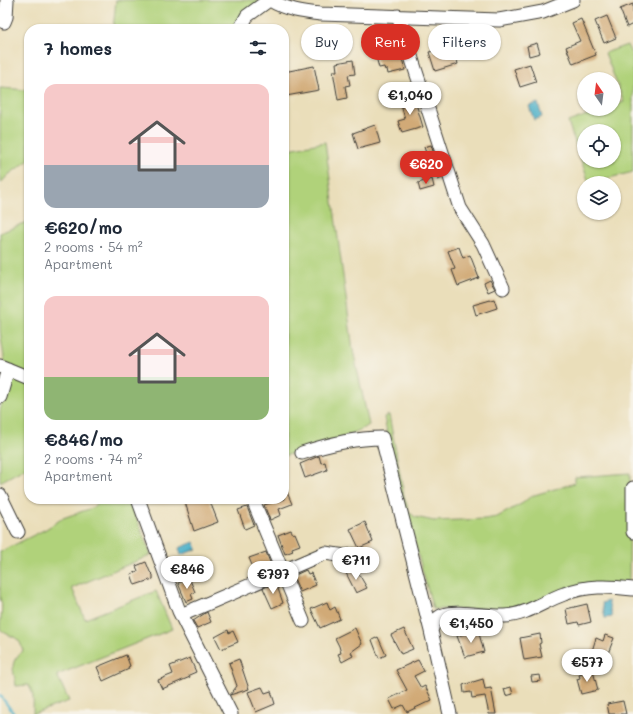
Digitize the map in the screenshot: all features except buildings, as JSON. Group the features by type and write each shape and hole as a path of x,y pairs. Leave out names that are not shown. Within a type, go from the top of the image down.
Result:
{"street":[{"path":"4,22 6,17 7,0"},
{"path":"242,24 244,18 270,0 280,6 299,12 499,20 543,12 573,0"},
{"path":"398,16 460,208 483,244 503,288"},
{"path":"0,397 4,368 24,376"},
{"path":"302,453 329,444 358,438 382,438 431,631 450,714"},
{"path":"633,488 633,532"},
{"path":"0,495 18,532"},
{"path":"140,504 181,615 231,714"},
{"path":"255,505 303,621"},
{"path":"181,615 282,570 325,553 345,556 354,555"},
{"path":"431,631 434,622 443,615 505,616 536,608 563,594 588,586 612,586 633,589"}],"green space":[{"path":"116,0 256,0 260,4 242,24 114,24"},
{"path":"627,45 633,57 633,172 617,176 587,176 584,168 621,168 621,124 577,124 577,148 568,122 585,116 621,116 621,103 624,102 621,94 621,72 612,72 605,53"},
{"path":"0,88 24,90 24,164 8,175 0,184"},
{"path":"325,142 353,350 369,425 339,439 289,454 289,149"},
{"path":"24,223 24,372 5,364 0,331 0,233"},
{"path":"16,379 24,381 24,469 0,482 0,411 6,385"},
{"path":"389,415 404,496 409,512 415,517 434,521 485,519 497,517 523,503 531,496 575,483 575,477 630,473 629,583 540,601 506,610 433,609 395,472 384,417"},
{"path":"96,504 131,504 151,555 72,588 85,619 156,591 172,629 57,675 69,701 33,714 32,692 28,685 16,686 13,671 15,659 23,651 21,645 17,639 0,629 2,608 0,599 0,552 46,529 63,518 92,508"}],"water":[{"path":"538,103 542,117 534,120 529,106"},
{"path":"194,542 197,549 181,555 179,548"},
{"path":"608,601 612,617 605,618 602,603"}],"waterway":[{"path":"0,695 14,714"}]}
